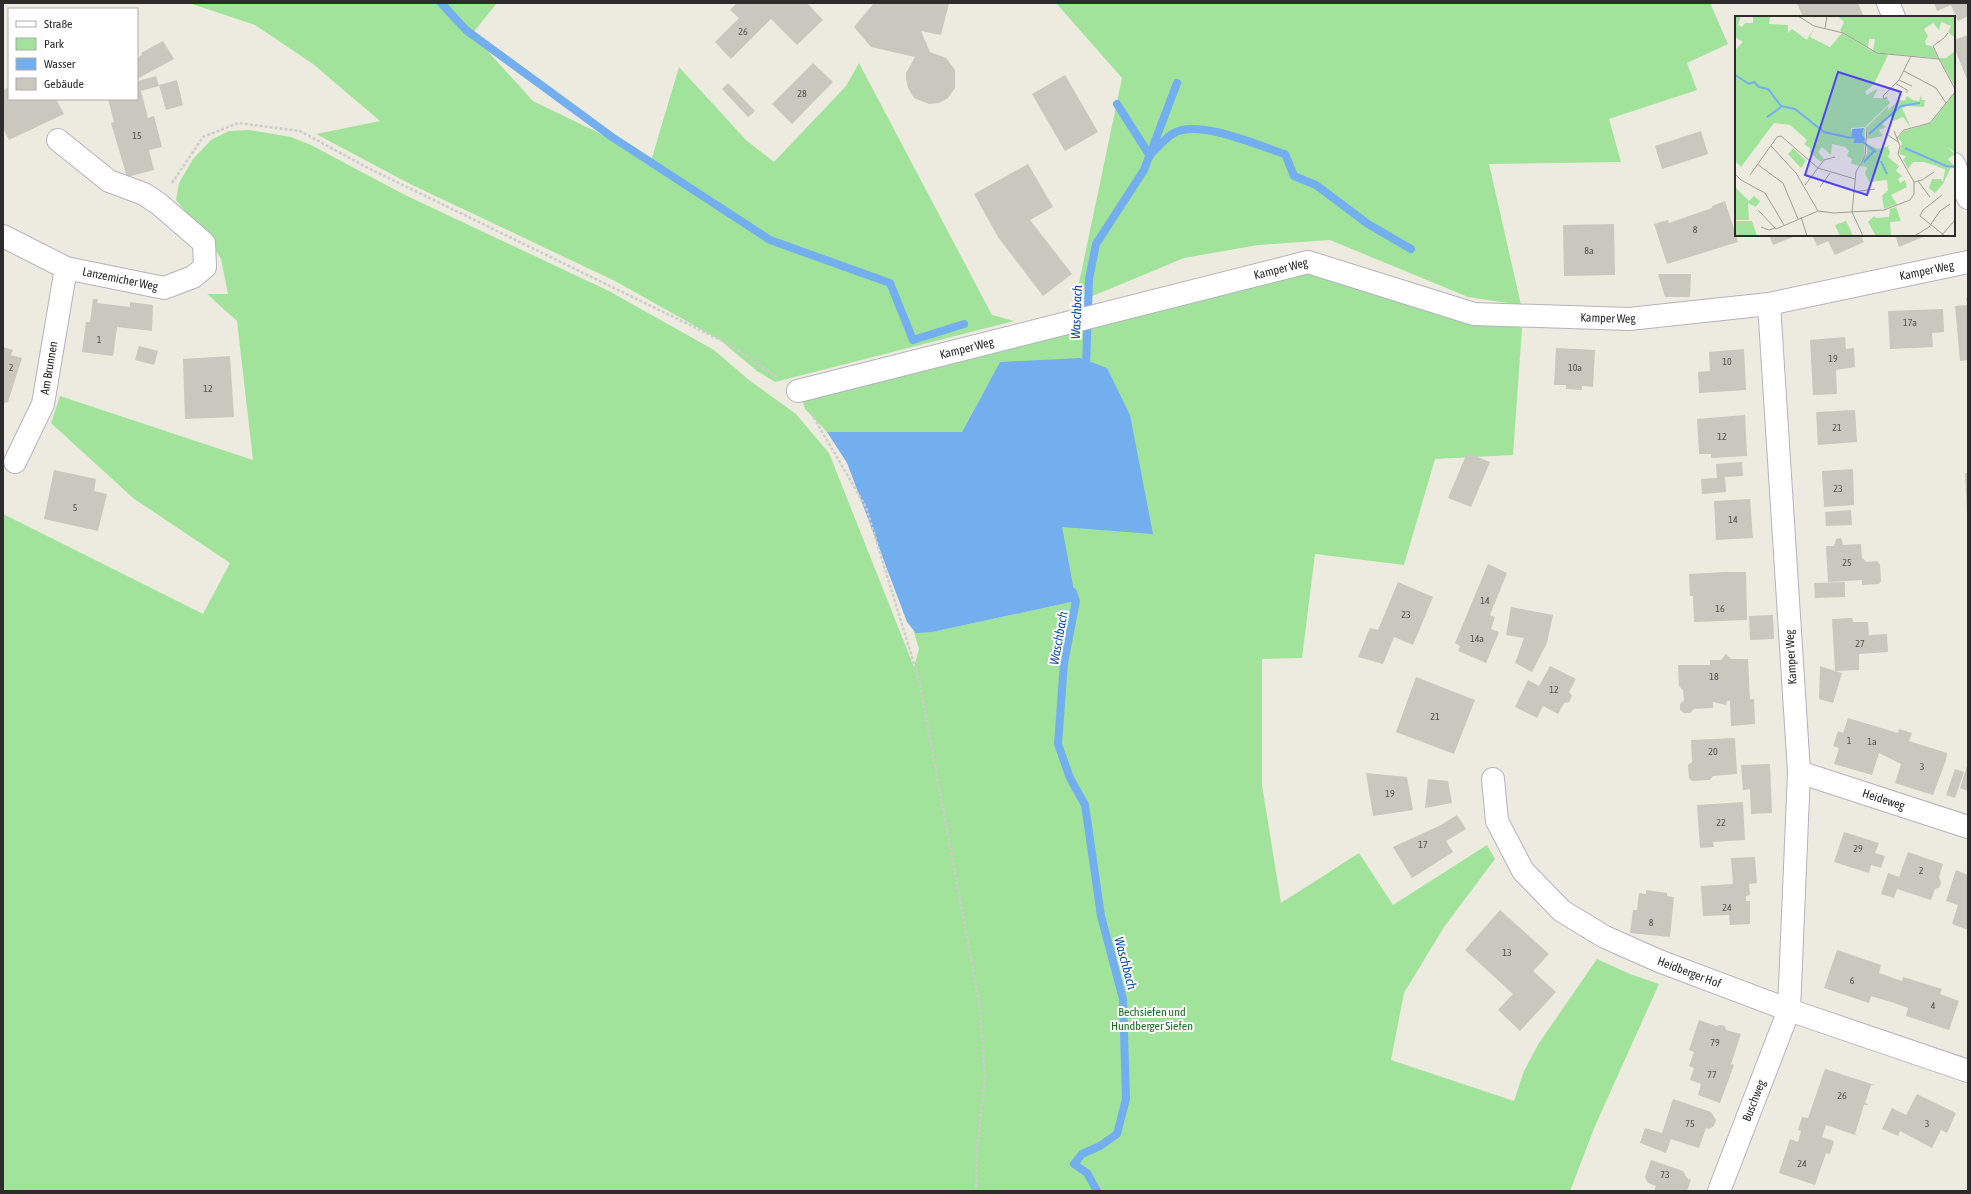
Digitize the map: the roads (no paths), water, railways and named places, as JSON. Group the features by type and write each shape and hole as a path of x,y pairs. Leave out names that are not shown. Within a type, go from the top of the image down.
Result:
{"street":[{"path":"1888,3 1894,16"},
{"name":"Lanzemicher Weg","path":"3,236 66,268 164,288 193,277 205,267 204,243 159,204 144,194 109,182 58,140"},
{"path":"1955,166 1968,198"},
{"name":"Kamper Weg","path":"798,391 1308,262 1474,314 1629,319 1768,304 1968,262"},
{"name":"Am Brunnen","path":"14,462 43,404 66,268"},
{"name":"Kamper Weg","path":"1768,304 1799,772 1789,1010"},
{"name":"Heideweg","path":"1799,772 1968,828"},
{"name":"Heidberger Hof","path":"1492,779 1497,821 1523,871 1562,911 1605,937 1658,961 1789,1010 1968,1071"},
{"name":"Buschweg","path":"1719,1191 1789,1010"}],"water":[{"path":"1080,358 1107,368 1130,415 1153,534 1062,527 1076,601 932,632 916,633 907,622 847,463 827,432 962,432 1000,362"}],"waterway":[{"path":"441,3 466,30 612,137 770,240 890,283 913,340 964,324"},
{"name":"Waschbach","path":"1083,370 1086,367 1089,279 1096,244 1144,170 1177,83"},
{"name":"Waschbach","path":"1117,104 1150,156"},
{"path":"1153,152 1167,138 1176,132 1187,129 1200,129 1246,140 1285,154 1294,176 1316,185 1368,224 1411,249"},
{"name":"Waschbach","path":"1073,592 1076,601 1064,663 1058,744 1070,778 1085,805 1101,916 1123,999 1126,1099 1117,1134 1100,1146 1082,1154 1074,1164 1087,1173 1097,1191"}],"park label":[{"name":"Bechsiefen und Hundberger Siefen","path":"1152,1019"}]}
